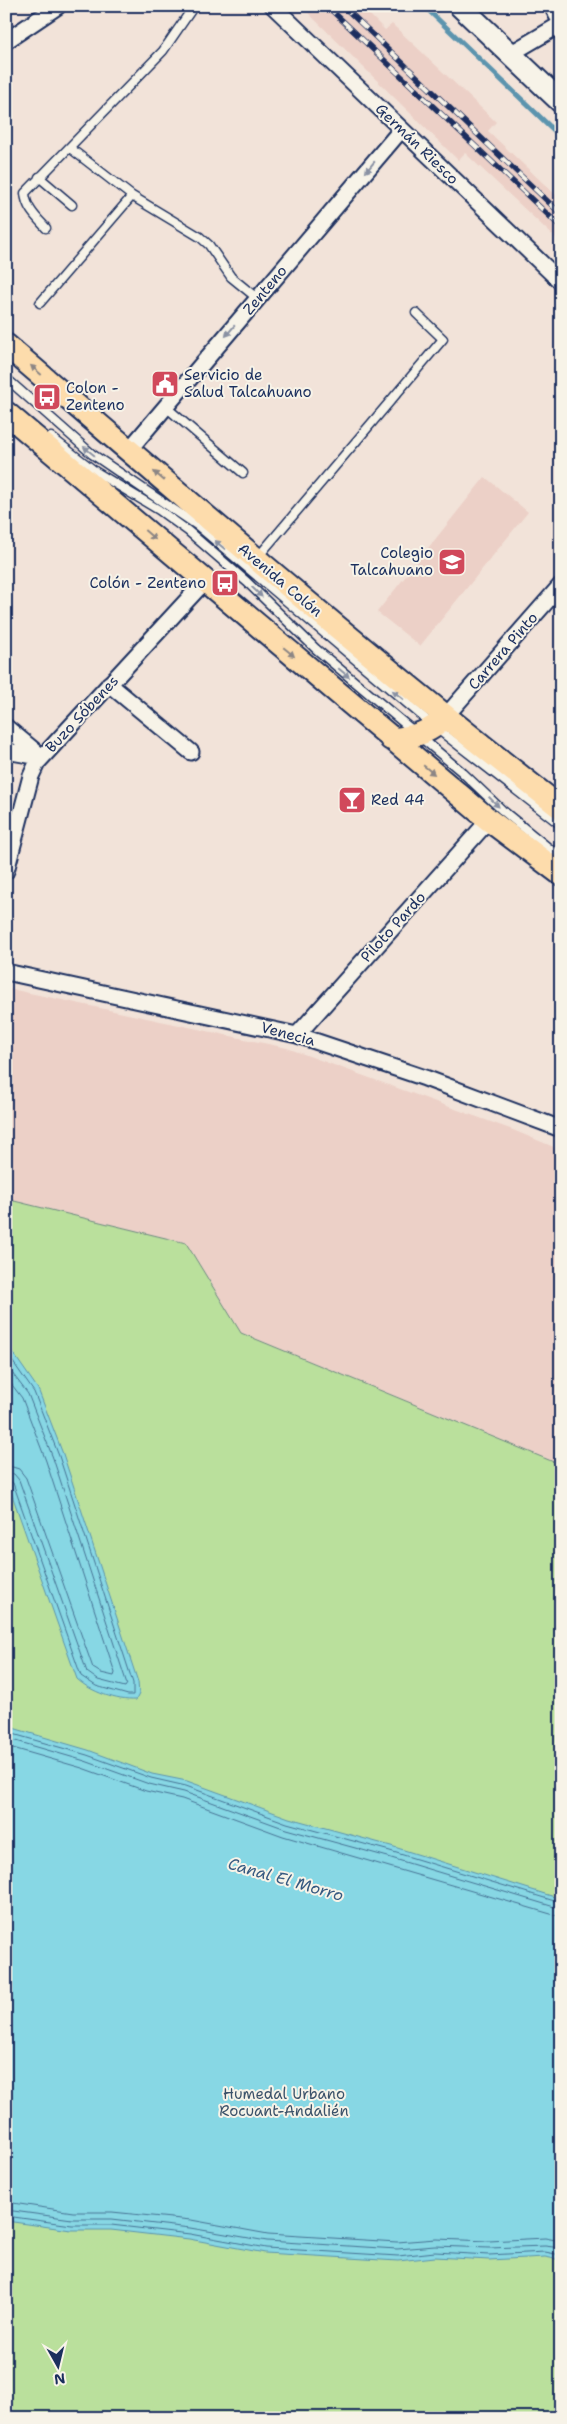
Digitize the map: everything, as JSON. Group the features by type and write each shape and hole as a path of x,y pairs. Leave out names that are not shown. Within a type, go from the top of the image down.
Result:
{"main road":[{"name":"Avenida Colón","path":"6,344 256,560 433,726 561,808"},
{"path":"6,413 204,582 489,820 561,874"},
{"path":"391,738 433,726"}],"street":[{"path":"6,41 58,6"},
{"name":"Germán Riesco","path":"273,6 561,282"},
{"path":"460,6 561,102"},
{"path":"510,54 561,24 552,6"},
{"name":"Zenteno","path":"129,450 401,130"},
{"name":"Buzo Sóbenes","path":"7,864 31,776 42,758 204,582"},
{"name":"Carrera Pinto","path":"433,726 561,585"},
{"path":"109,684 191,752"},
{"path":"6,727 42,758"},
{"path":"6,751 42,758"},
{"name":"Piloto Pardo","path":"297,1035 489,820"},
{"name":"Venecia","path":"6,972 297,1035 425,1078 561,1129"}],"lane":[{"path":"46,228 26,202 25,193 163,50 194,6"},
{"path":"70,148 132,196 210,245 231,277 258,299"},
{"path":"39,177 72,206"},
{"path":"40,304 132,196"},
{"path":"256,560 444,339 416,313"},
{"path":"6,378 92,454 198,526 433,726 561,825"},
{"path":"6,406 28,420"},
{"path":"166,407 243,473"},
{"path":"44,431 96,472 159,510 188,531 247,582 297,633 433,726 502,810 561,858"}],"shaded area":[{"path":"301,6 361,6 385,30 392,24 496,122 488,131 561,200 561,243 465,153 458,160"},
{"name":"Colegio Talcahuano","path":"485,477 528,512 420,646 377,612"},
{"path":"6,988 287,1048 513,1130 561,1150 561,1465 241,1333 186,1243 6,1199"}],"green space":[{"path":"6,1199 186,1243 241,1333 561,1465 561,1899 533,1891 561,1900 561,2418 6,2418"}],"water":[{"path":"6,1343 38,1389 63,1454 138,1682 139,1694 136,1700 105,1695 89,1688 77,1679 6,1478"},
{"name":"Humedal Urbano Rocuant-Andalién","path":"6,1726 88,1750 152,1774 187,1781 289,1818 391,1846 561,1899 561,2260 545,2257 489,2260 435,2257 398,2261 265,2253 189,2239 111,2230 71,2230 6,2221"}],"waterway":[{"path":"424,6 561,137"}],"railway":[{"path":"327,6 561,227"},
{"path":"343,6 561,214"}],"place":[{"name":"Servicio de Salud Talcahuano","path":"165,384"},
{"name":"Colon - Zenteno","path":"47,397"},
{"name":"Colegio Talcahuano","path":"452,562"},
{"name":"Colón - Zenteno","path":"225,583"},
{"name":"Red 44","path":"352,800"}],"water label":[{"name":"Canal El Morro","path":"286,1879"}]}
